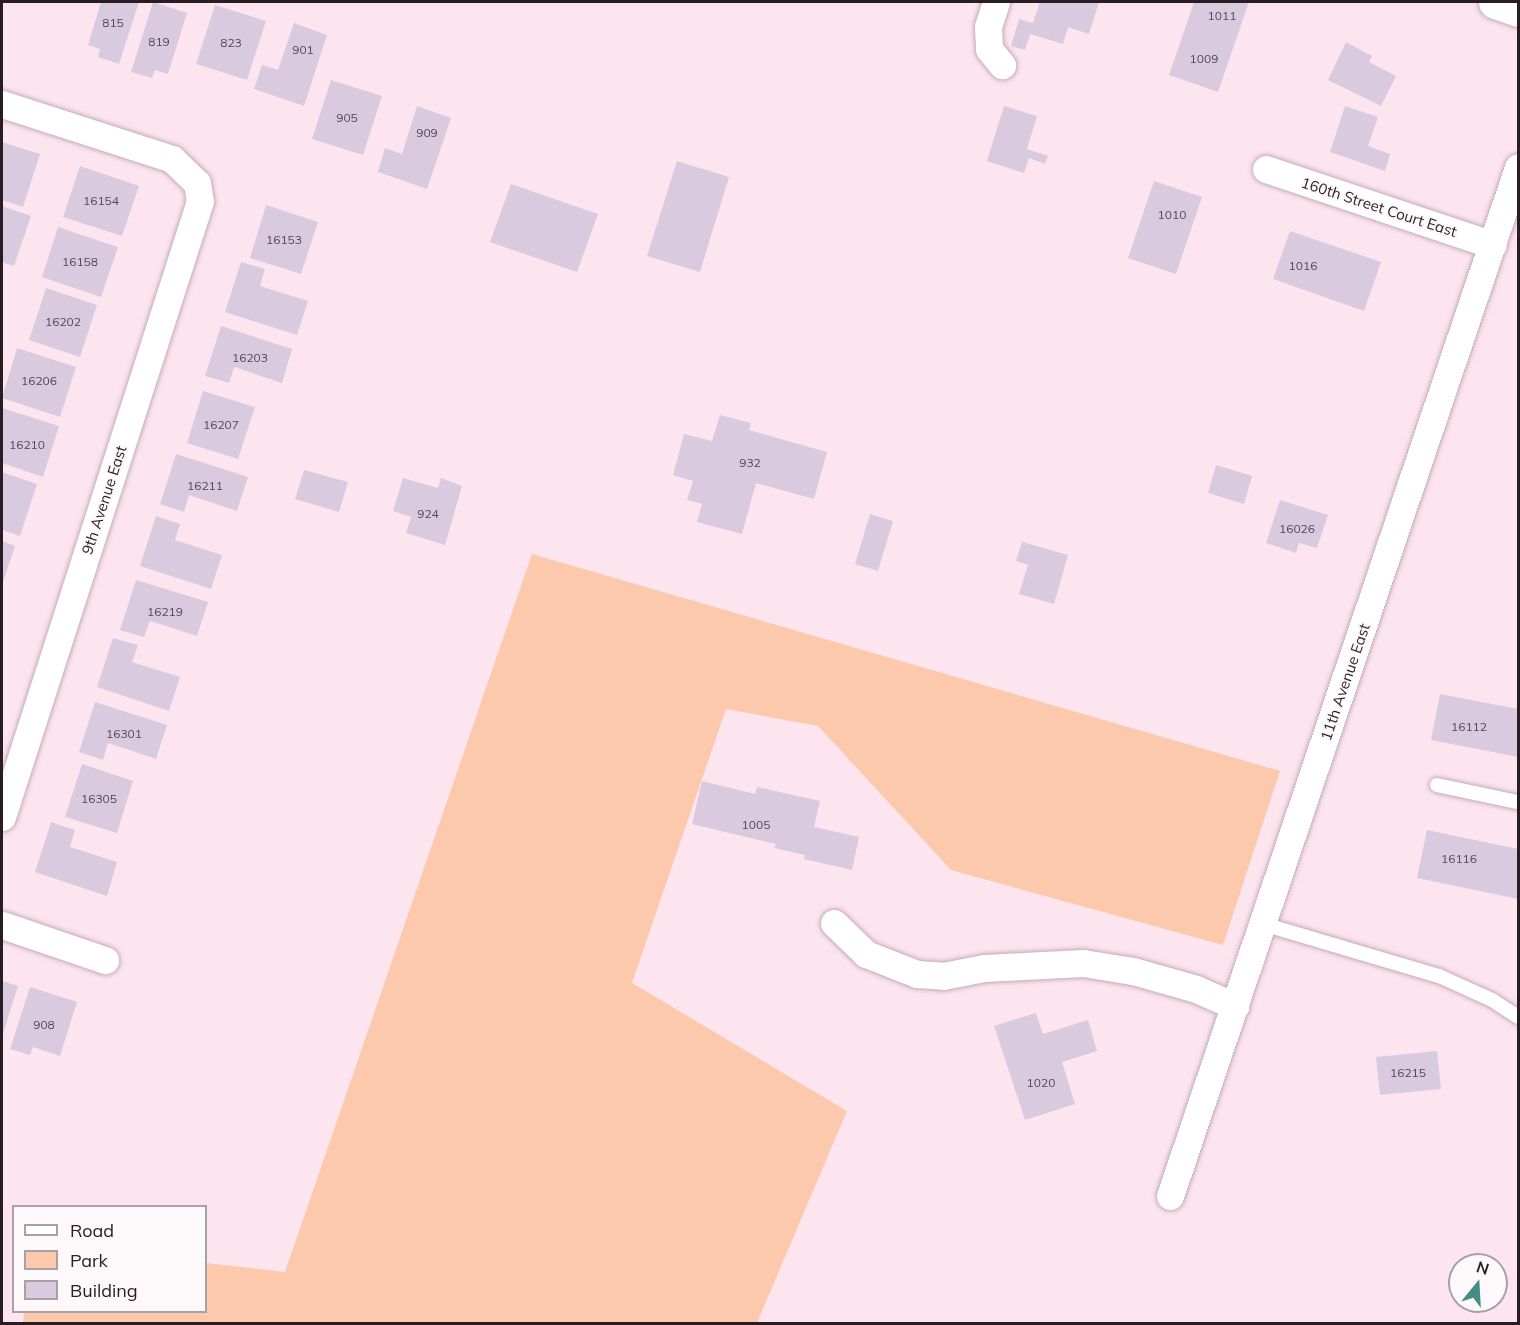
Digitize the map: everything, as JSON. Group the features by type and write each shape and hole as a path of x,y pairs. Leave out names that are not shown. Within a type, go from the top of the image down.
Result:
{"street":[{"path":"996,2 988,27 989,49 1002,65"},
{"path":"1495,2 1518,10"},
{"name":"9th Avenue East","path":"2,104 172,159 197,183 200,201 2,817"},
{"name":"11th Avenue East","path":"1170,1196 1518,167"},
{"name":"160th Street Court East","path":"1266,169 1493,245"},
{"path":"834,922 866,954 917,974 943,976 984,968 1083,963 1133,971 1196,989 1235,1006"},
{"path":"2,924 105,960"}],"lane":[{"path":"1437,785 1518,802"},
{"path":"1263,924 1439,976 1492,1000 1518,1017"}],"green space":[{"path":"532,554 1280,771 1223,945 951,870 818,726 726,709 632,983 847,1111 757,1323 23,1323 24,1313 207,1313 207,1263 285,1272"}],"building":[{"path":"101,2 139,2 119,64 98,57 100,49 88,45"},
{"path":"153,2 187,13 168,74 155,70 152,78 131,72"},
{"path":"1040,2 1099,2 1089,34 1068,27 1063,44 1030,34 1025,50 1011,46 1019,19 1033,23"},
{"path":"1194,2 1249,2 1218,92 1169,75"},
{"path":"215,5 266,21 247,80 196,64"},
{"path":"294,23 327,35 304,106 254,89 262,65 278,70"},
{"path":"1346,42 1372,56 1369,62 1396,76 1381,106 1328,80"},
{"path":"331,80 382,96 363,155 312,139"},
{"path":"417,106 451,118 427,189 378,172 385,148 402,154"},
{"path":"1004,106 1037,116 1027,149 1048,156 1045,164 1029,158 1024,173 987,161"},
{"path":"1345,106 1378,117 1368,146 1390,154 1385,171 1330,152"},
{"path":"2,142 40,154 23,207 2,200"},
{"path":"677,161 729,177 700,272 647,256"},
{"path":"80,166 139,186 122,236 63,217"},
{"path":"1154,181 1202,197 1176,274 1128,258"},
{"path":"511,184 598,214 577,272 490,242"},
{"path":"266,205 318,222 301,274 250,258"},
{"path":"2,206 31,216 14,266 2,262"},
{"path":"58,227 118,247 101,297 42,277"},
{"path":"1290,231 1381,262 1364,311 1273,279"},
{"path":"241,262 265,269 260,286 308,301 297,335 225,312"},
{"path":"46,288 97,305 80,357 29,340"},
{"path":"221,326 292,349 282,383 234,367 229,383 205,376"},
{"path":"17,348 76,367 60,417 2,398"},
{"path":"203,391 255,407 238,459 187,443"},
{"path":"2,408 59,426 43,477 2,463"},
{"path":"720,415 751,423 749,430 827,452 814,499 756,483 742,534 697,522 702,504 687,500 693,481 673,475 684,434 712,441"},
{"path":"176,454 248,477 237,511 189,495 184,512 160,504"},
{"path":"1216,465 1252,476 1244,504 1208,493"},
{"path":"304,470 348,482 339,512 295,499"},
{"path":"2,472 37,484 20,536 2,530"},
{"path":"403,478 438,488 441,478 462,486 445,545 406,533 411,517 393,511"},
{"path":"1280,500 1328,515 1317,548 1299,543 1296,553 1266,543"},
{"path":"870,514 893,521 878,571 855,564"},
{"path":"156,516 180,524 175,540 222,555 211,589 140,566"},
{"path":"2,541 15,546 2,585"},
{"path":"1022,542 1068,555 1054,604 1019,594 1028,565 1016,561"},
{"path":"136,580 208,602 197,636 150,621 144,637 120,630"},
{"path":"113,638 138,645 132,662 180,677 169,711 97,687"},
{"path":"1440,694 1518,709 1518,757 1431,740"},
{"path":"95,702 167,725 156,759 108,743 103,760 79,752"},
{"path":"82,764 133,781 117,833 65,817"},
{"path":"702,781 755,794 757,787 820,801 814,827 859,837 852,870 804,859 805,855 774,848 776,844 692,824"},
{"path":"51,822 75,830 70,847 117,862 107,896 35,872"},
{"path":"1427,830 1518,849 1518,899 1417,878"},
{"path":"2,981 18,986 2,1037"},
{"path":"30,987 77,1002 60,1056 33,1047 30,1055 10,1049"},
{"path":"1036,1013 1043,1034 1088,1020 1097,1051 1062,1062 1075,1104 1025,1120 994,1026"},
{"path":"1437,1051 1441,1089 1380,1095 1376,1057"}]}
